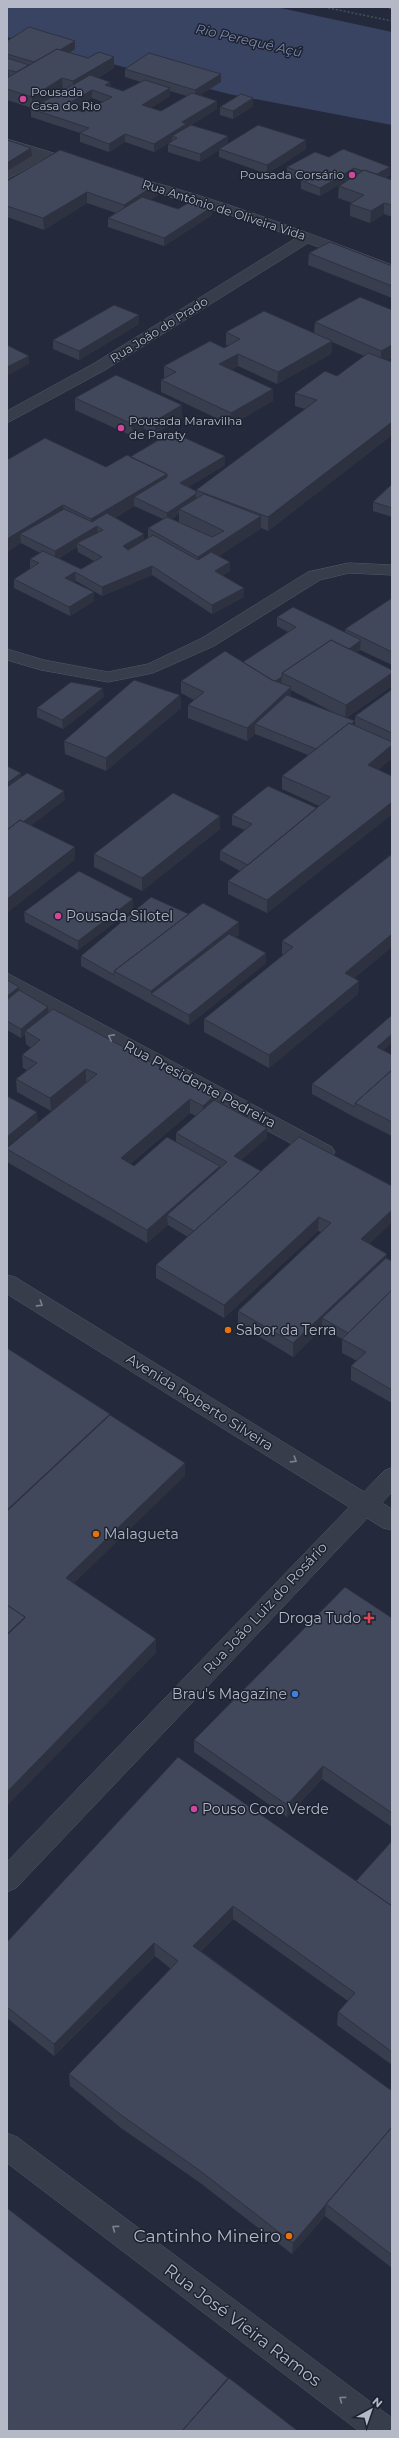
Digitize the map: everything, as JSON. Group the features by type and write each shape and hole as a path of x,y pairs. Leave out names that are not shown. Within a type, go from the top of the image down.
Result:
{"street":[{"path":"7,143 89,168"},
{"path":"7,175 43,154"},
{"name":"Rua Antônio de Oliveira Vida","path":"112,175 264,221 392,270"},
{"name":"Rua João do Prado","path":"7,418 99,367 308,238"},
{"path":"7,654 41,665 108,677 153,668 208,642 314,576 349,568 392,570"},
{"name":"Rua Presidente Pedreira","path":"7,980 343,1162"},
{"name":"Avenida Roberto Silveira","path":"7,1284 392,1521"},
{"name":"Rua João Luiz do Rosário","path":"7,1880 365,1503 392,1477"},
{"name":"Rua José Vieira Ramos","path":"7,2146 384,2431"}],"path":[{"path":"324,7 392,22"},
{"path":"385,7 392,9"}],"water":[{"name":"Rio Perequê Açú","path":"7,7 276,7 392,32 392,125 229,94 7,37"}],"building":[{"path":"29,27 75,41 34,62 7,54 7,41"},
{"path":"57,49 88,58 99,52 114,57 73,81 62,78 32,97 7,89 7,78"},
{"path":"149,53 221,74 195,90 125,69"},
{"path":"7,58 29,65 16,72 9,70 7,71"},
{"path":"90,75 110,82 105,85 123,91 145,80 170,88 142,105 161,111 192,93 217,101 182,122 186,124 154,144 125,134 109,144 80,133 89,128 31,109","holes":["92,90 112,97 83,112 64,106"]},
{"path":"241,94 253,98 233,111 220,107"},
{"path":"191,125 228,136 200,154 168,144 177,138 172,136"},
{"path":"258,125 306,140 267,165 219,149"},
{"path":"7,140 31,148 7,163"},
{"path":"343,149 390,167 377,174 354,168 320,188 301,180 309,176 287,167 315,152 329,157"},
{"path":"60,150 158,183 124,205 87,192 43,218 7,206 7,181"},
{"path":"364,170 392,180 392,205 384,203 371,211 350,204 364,195 339,186"},
{"path":"142,197 178,209 193,200 212,207 164,238 108,218"},
{"path":"330,242 392,266 392,286 309,253"},
{"path":"360,297 392,310 392,345 381,351 315,322"},
{"path":"114,305 139,315 79,351 53,340"},
{"path":"264,311 332,341 278,372 238,354 219,364 273,389 231,413 161,380 176,372 164,366 210,341 224,348 240,339 226,332"},
{"path":"7,345 29,356 7,367"},
{"path":"368,353 392,362 392,422 268,517 196,490 317,400 295,393 325,371 337,376"},
{"path":"116,375 182,405 155,421 144,417 132,424 75,398"},
{"path":"172,432 225,456 180,483 196,491 196,494 167,513 134,497 167,477 167,474 130,457"},
{"path":"45,438 106,467 127,455 167,474 91,519 63,505 7,539 7,460"},
{"path":"392,484 392,508 373,502"},
{"path":"204,494 261,516 198,557 148,528 167,517 212,537 224,531 179,509"},
{"path":"64,509 92,522 107,513 144,534 123,546 128,550 153,535 198,560 211,552 230,562 215,571 244,588 212,605 152,566 102,587 75,572 65,578 94,592 69,607 14,579 39,563 30,559 43,551 81,569 102,557 77,543 103,530 97,526 55,551 20,534"},
{"path":"392,598 392,652 345,629"},
{"path":"293,607 361,640 349,649 331,640 282,673 282,677 275,681 243,662 296,627 277,617"},
{"path":"331,640 392,670 392,673 346,705 282,673"},
{"path":"225,651 272,680 291,687 247,728 188,705 204,692 181,681"},
{"path":"134,680 180,695 106,758 64,741"},
{"path":"71,682 103,688 62,720 37,708"},
{"path":"391,690 392,733 355,716"},
{"path":"287,695 355,721 351,724 349,723 316,749 255,724"},
{"path":"349,723 392,742 392,745 368,765 392,776 392,802 267,900 228,881 330,797 282,776"},
{"path":"7,766 21,773 7,783"},
{"path":"27,773 64,791 23,822 20,820 7,830 7,787"},
{"path":"268,786 317,808 248,865 220,851 252,824 232,815"},
{"path":"173,793 220,816 142,878 94,854"},
{"path":"20,820 75,847 7,899 7,830"},
{"path":"392,854 392,934 345,973 359,981 269,1055 204,1019 293,947 282,941"},
{"path":"79,871 133,899 78,941 24,912"},
{"path":"151,897 189,914 114,971 114,975 81,956"},
{"path":"203,903 239,922 151,991 114,971"},
{"path":"229,934 266,953 189,1015 151,994"},
{"path":"7,980 19,987 7,996"},
{"path":"19,990 48,1007 21,1029 7,1021 7,1000"},
{"path":"53,1009 214,1096 203,1106 190,1099 121,1158 134,1166 167,1137 220,1166 147,1230 7,1149 97,1074 86,1069 50,1098 16,1079 37,1063 22,1055 40,1040 25,1031"},
{"path":"392,1015 392,1034 377,1047 392,1055 392,1070 355,1103 355,1107 312,1084"},
{"path":"392,1070 392,1122 355,1103"},
{"path":"7,1096 37,1112 7,1137"},
{"path":"214,1100 267,1128 234,1156 261,1171 194,1231 167,1215 227,1162 176,1133"},
{"path":"299,1137 392,1186 392,1210 361,1239 387,1254 293,1343 238,1311 331,1223 319,1217 224,1305 156,1265"},
{"path":"386,1258 392,1261 392,1290 348,1333 322,1318"},
{"path":"392,1290 392,1390 351,1366 366,1352 342,1339"},
{"path":"7,1348 110,1414 7,1510"},
{"path":"110,1415 185,1463 66,1578 156,1639 7,1792 7,1635 25,1617 7,1605 7,1511"},
{"path":"345,1587 392,1618 392,1813 323,1766 287,1805 194,1740"},
{"path":"7,1605 25,1617 7,1634"},
{"path":"178,1757 392,1906 392,2052 338,2012 355,1993 233,1906 193,1946 392,2091 392,2127 293,2243 199,2170 121,2115 69,2074 178,1961 154,1943 54,2044 7,2007 7,1942"},
{"path":"392,1841 392,1906 356,1881"},
{"path":"392,2127 392,2255 326,2204"},
{"path":"7,2208 228,2378 182,2431 7,2431"},
{"path":"229,2378 298,2431 182,2431"}],"place":[{"name":"Pousada Casa do Rio","path":"23,99"},
{"name":"Pousada Corsário","path":"352,175"},
{"name":"Pousada Maravilha de Paraty","path":"121,428"},
{"name":"Pousada Silotel","path":"58,916"},
{"name":"Sabor da Terra","path":"228,1330"},
{"name":"Malagueta","path":"96,1534"},
{"name":"Droga Tudo","path":"369,1618"},
{"name":"Brau's Magazine","path":"295,1694"},
{"name":"Pouso Coco Verde","path":"194,1809"},
{"name":"Cantinho Mineiro","path":"289,2236"}]}
